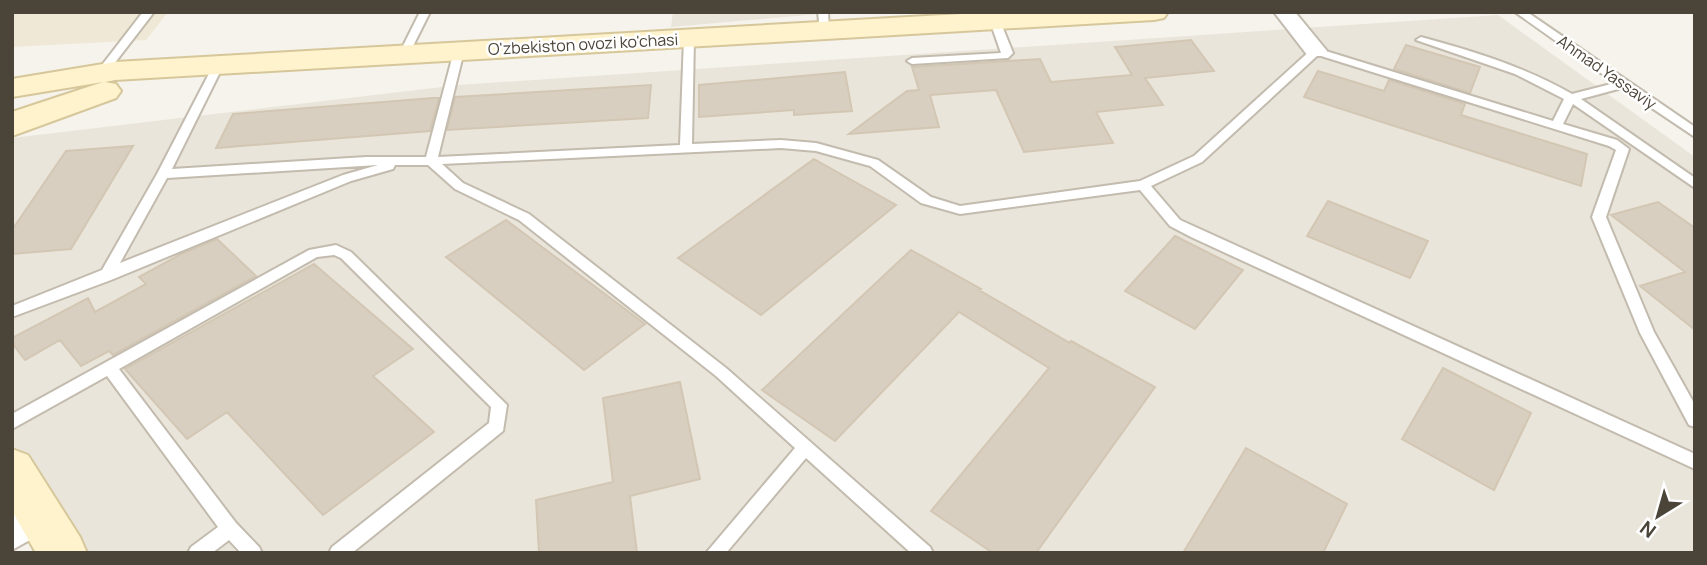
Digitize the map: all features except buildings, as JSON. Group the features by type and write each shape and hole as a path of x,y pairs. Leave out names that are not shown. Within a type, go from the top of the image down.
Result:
{"main road":[{"name":"O'zbekiston ovozi ko'chasi","path":"12,88 109,71 689,38 824,21 995,21 1154,12"},
{"path":"12,126 81,97 205,65"},
{"path":"12,76 109,71"},
{"path":"12,468 39,534"}],"street":[{"path":"1284,12 1316,51"}],"lane":[{"path":"109,71 149,12"},
{"path":"404,54 425,12"},
{"name":"Ahmad Yassaviy","path":"1520,12 1695,132"},
{"path":"912,61 1004,56 1007,53 995,21"},
{"path":"686,147 689,38"},
{"path":"1421,40 1503,65 1570,98 1695,184"},
{"path":"431,161 459,51"},
{"path":"163,174 366,161 431,161 781,144 816,146 874,163 926,200 960,210 1143,185 1198,159 1316,51 1613,143 1623,149 1599,217 1647,333 1695,420"},
{"path":"106,276 163,174 205,65"},
{"path":"1556,125 1570,98 1624,84"},
{"path":"12,312 347,178 406,161"},
{"path":"431,161 459,186 524,217 721,372 924,553"},
{"path":"1143,185 1175,223 1196,234 1695,462"},
{"path":"12,422 314,253 336,250 346,255 499,405 496,426 338,553"},
{"path":"109,367 230,529 253,553"},
{"path":"715,553 805,448"},
{"path":"197,553 230,529"}],"shaded area":[{"path":"12,12 168,12 146,40 12,47"},
{"path":"673,12 841,12 671,27"},
{"path":"1498,15 1695,157 1695,553 64,553 12,472 12,138 459,85"}]}
